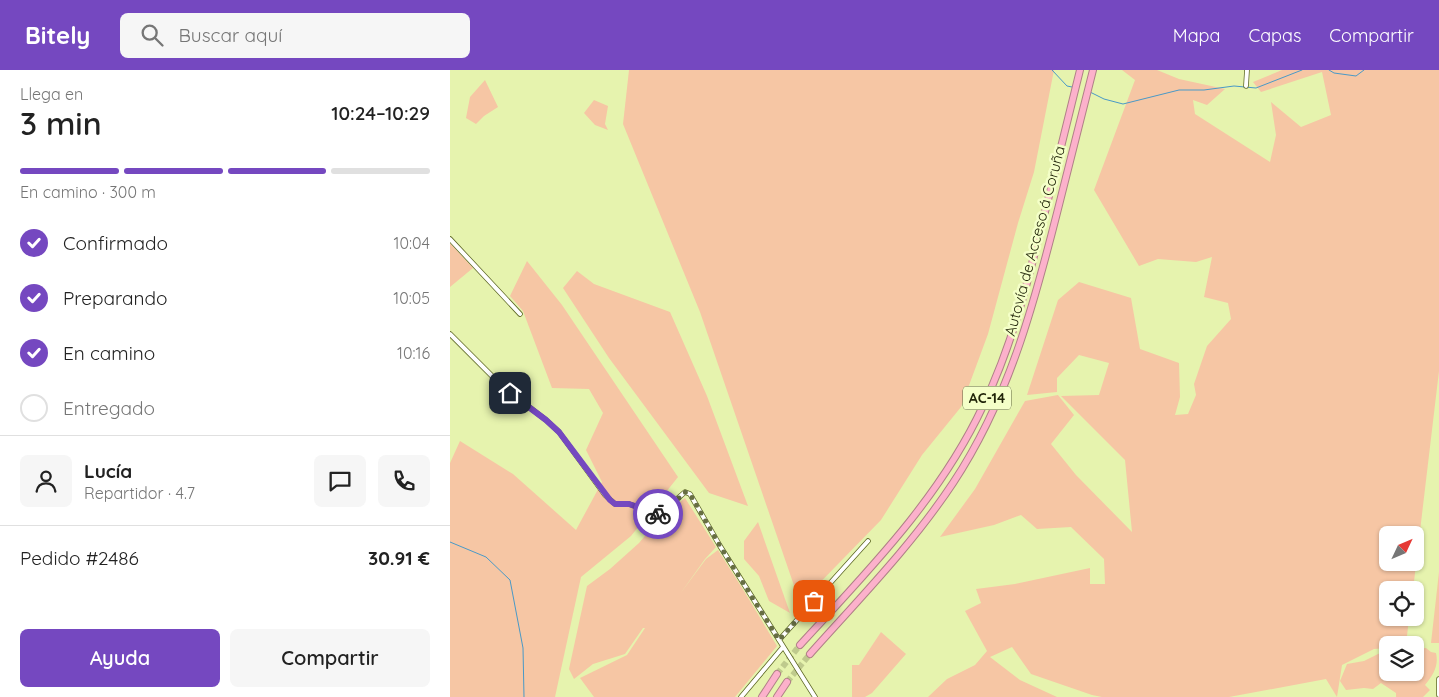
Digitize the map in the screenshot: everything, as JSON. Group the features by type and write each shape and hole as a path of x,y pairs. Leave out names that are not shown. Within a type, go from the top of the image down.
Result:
{"highway":[{"name":"Autovía de Acceso á Coruña","path":"800,645 909,523 946,473 983,407 1023,303 1080,70"},
{"name":"Autovía de Acceso á Coruña","path":"810,654 920,528 954,482 993,413 1015,361 1038,289 1093,70"},
{"path":"762,697 777,674"},
{"path":"776,697 787,682"}],"street":[{"path":"1246,86 1247,70"},
{"path":"450,239 520,314"},
{"path":"450,334 503,387 553,426 605,495 615,504 629,504 657,514 662,513 685,492 690,494 720,546 815,697"},
{"path":"741,697 781,644 868,541"},
{"path":"1439,679 1439,695"}],"shaded area":[{"path":"629,70 1054,70 1034,172 988,334 961,407 922,455 881,520 800,603 700,312 623,124"},
{"path":"1122,70 1157,70 1179,79 1225,89 1207,105 1193,100 1195,114 1270,162 1276,135 1271,102 1301,127 1331,115 1322,72 1261,92 1253,82 1282,70 1439,70 1439,371 1421,526 1379,526 1379,571 1415,571 1414,581 1379,581 1379,626 1408,626 1407,636 1379,636 1379,649 1374,649 1342,665 1337,697 1326,679 1229,697 1102,697 1031,674 1012,647 990,657 1020,680 1057,697 928,697 947,679 975,665 987,651 965,611 981,603 976,589 1015,584 1090,568 1090,584 1105,584 1104,559 1071,527 1037,529 1021,515 994,525 940,537 975,489 1025,401 1058,395 1074,415 1051,444 1076,475 1132,532 1125,460 1061,396 1099,395 1109,363 1079,355 1057,378 1057,392 1027,395 1058,300 1079,282 1131,298 1140,349 1179,363 1180,397 1175,415 1188,414 1196,395 1194,384 1207,346 1231,319 1228,303 1204,297 1212,257 1196,262 1158,259 1139,266 1094,190 1135,80"},
{"path":"485,80 498,107 476,124 466,118 470,97"},
{"path":"594,100 608,106 605,124 608,130 595,125 584,113"},
{"path":"450,243 473,268 450,287"},
{"path":"527,261 562,305 678,477 631,536 581,577 555,697 450,697 450,463 460,441 513,474 576,530 602,482 586,450 603,413 589,389 552,388 523,311 510,296"},
{"path":"577,271 594,284 670,312 707,396 748,506 709,493 609,358 563,288"},
{"path":"685,498 716,547 705,559 680,594 706,559 718,550 777,646 735,697 594,697 580,678 627,655 645,628 643,628 625,654 593,664 574,679 569,669 587,586 610,569 639,543 662,516"},
{"path":"758,522 790,613 769,601 759,576 744,559 744,541"},
{"path":"1439,572 1439,643 1431,643"},
{"path":"881,632 906,654 872,693 865,697 852,697 852,665 859,665"},
{"path":"1424,648 1436,653 1437,662 1433,674 1425,685 1430,690 1423,697 1396,697 1396,693 1381,683 1373,689 1346,690 1340,681 1347,664 1364,661 1379,654 1379,681 1424,681"}],"waterway":[{"path":"1052,70 1067,86 1072,87"},
{"path":"1090,92 1104,99 1123,104 1179,90 1204,90 1234,86 1256,88 1302,70"},
{"path":"1329,70 1334,73 1356,76 1364,70"},
{"path":"450,542 486,557 510,580 523,648 524,697"}],"tunnel":[{"path":"777,674 800,645"},
{"path":"787,682 810,654"}],"way so far":[{"path":"658,514 665,512 685,492 690,494 700,514 779,640 814,601"}],"route":[{"path":"510,393 559,432 610,500 615,504 629,504 658,514"}]}
